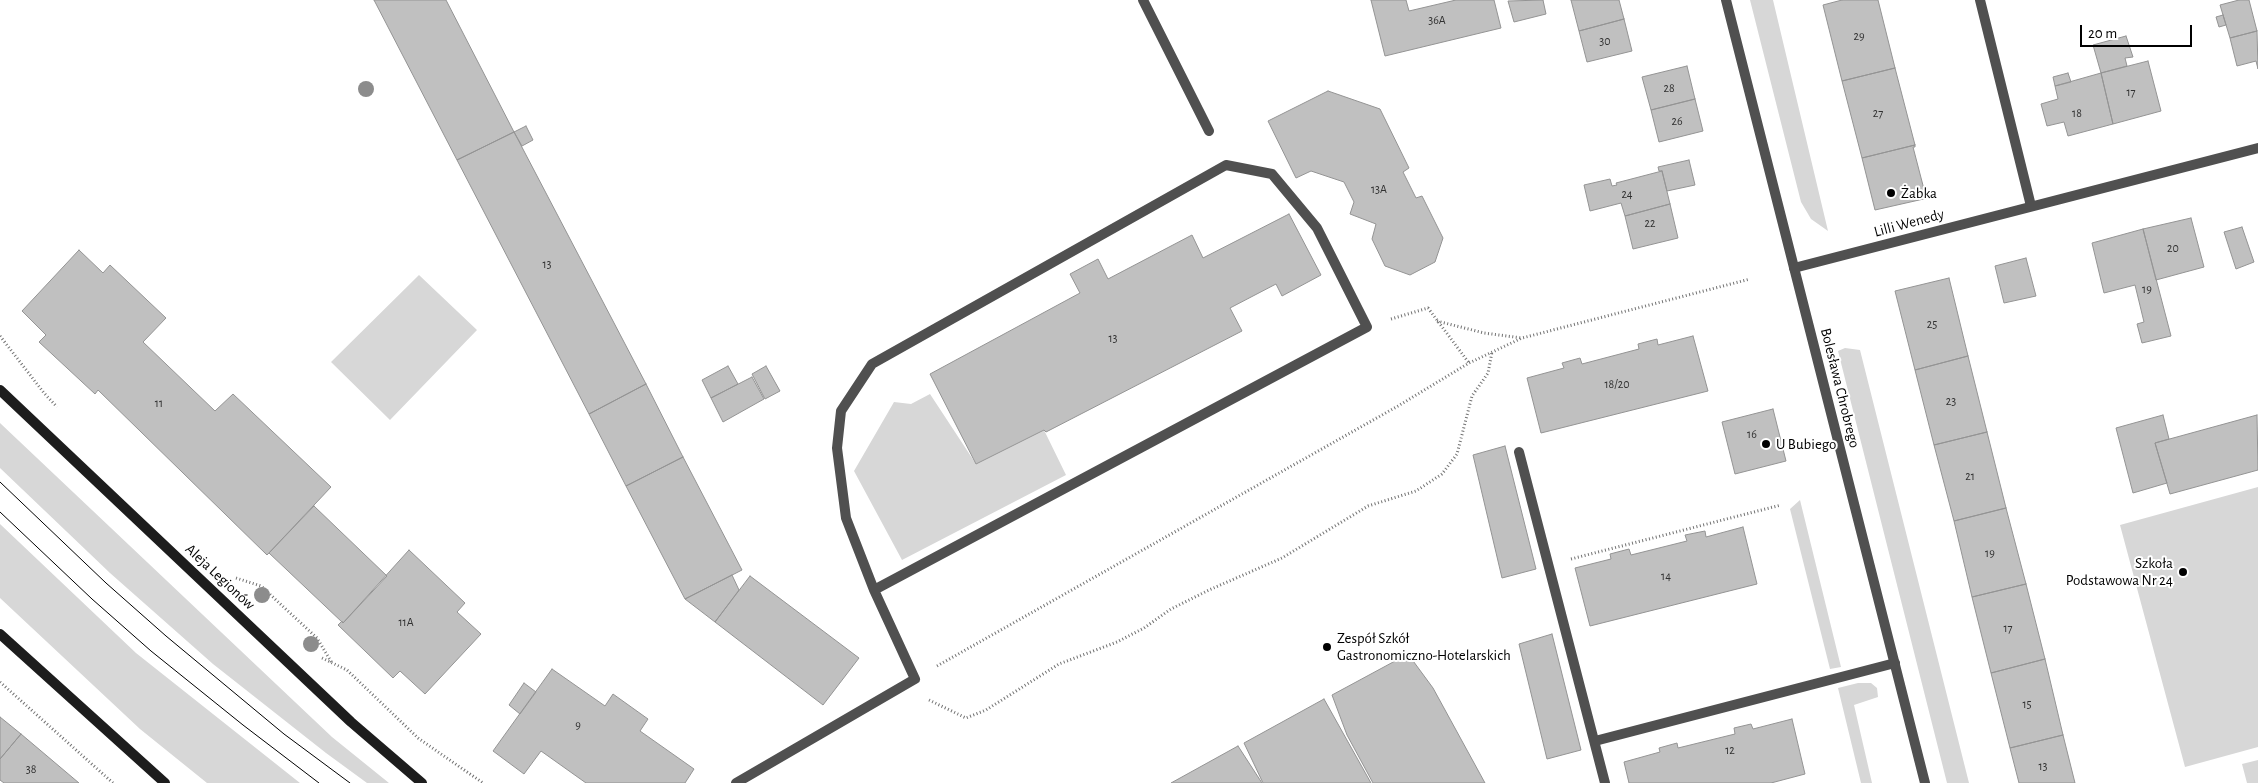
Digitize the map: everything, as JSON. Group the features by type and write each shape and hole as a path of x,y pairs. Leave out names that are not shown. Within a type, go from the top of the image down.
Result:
{"main road":[{"name":"Aleja Legionów","path":"0,390 351,722 422,783"},
{"path":"0,634 165,783"}],"street":[{"path":"1143,0 1208,131"},
{"name":"Bolesława Chrobrego","path":"1726,0 1925,783"},
{"path":"1980,0 2031,206"},
{"name":"Lilli Wenedy","path":"1794,268 2258,148"},
{"path":"736,783 915,679 874,590 846,518 837,448 841,411 872,364 1226,165 1272,174 1317,228 1367,327 874,590"},
{"path":"1520,452 1606,783"},
{"path":"1594,741 1895,663"}],"path":[{"path":"915,679 1398,406 1469,363 1522,338 1750,279"},
{"path":"1367,327 1428,308 1469,363"},
{"path":"1436,321 1484,333 1522,338"},
{"path":"895,690 920,695 966,718 986,710 1060,664 1117,642 1144,628 1178,605 1282,558 1368,506 1416,491 1442,474 1456,454 1472,396 1488,373 1492,352"},
{"path":"1549,564 1781,505"},
{"path":"234,577 261,586 317,638 332,663 347,670 418,738 483,783"},
{"path":"0,682 113,783"}],"shaded area":[{"path":"1750,0 1773,0 1828,231 1811,219 1801,202"},
{"path":"419,275 477,330 390,420 331,362"},
{"path":"1845,348 1860,350 1969,783 1947,783 1838,351"},
{"path":"930,394 976,464 1044,430 1066,475 902,560 854,471 894,402 911,404"},
{"path":"0,423 332,737 389,783 367,783 326,753 213,664 110,573 0,468"},
{"path":"2258,487 2258,747 2185,767 2120,525"},
{"path":"1800,500 1841,667 1830,669 1790,509"},
{"path":"0,524 136,653 300,783 207,783 140,729 0,598"},
{"path":"1858,683 1871,683 1877,688 1878,697 1854,705 1872,783 1861,783 1838,688"},
{"path":"2258,760 2258,783 2247,783 2242,764"}],"building":[{"path":"374,0 446,0 514,132 457,160"},
{"path":"1371,0 1406,0 1409,11 1456,0 1494,0 1501,28 1385,56"},
{"path":"1543,0 1546,14 1514,22 1508,1"},
{"path":"1571,0 1619,0 1624,19 1579,31"},
{"path":"1842,0 1878,0 1895,68 1842,81 1823,5"},
{"path":"2239,0 2249,0 2257,31 2230,38 2220,5"},
{"path":"2223,15 2226,25 2219,27 2216,17"},
{"path":"1624,19 1632,51 1587,62 1579,31"},
{"path":"2257,31 2258,69 2256,61 2237,66 2230,38"},
{"path":"2126,36 2133,57 2125,58 2127,66 2101,73 2093,45"},
{"path":"2148,61 2161,111 2113,124 2101,73"},
{"path":"1687,66 1695,99 1651,110 1642,77"},
{"path":"1895,68 1915,145 1862,158 1842,81"},
{"path":"2068,73 2071,82 2055,86 2053,77"},
{"path":"2101,73 2113,124 2068,136 2064,122 2047,126 2041,104 2058,99 2055,86"},
{"path":"1328,91 1380,109 1409,168 1403,172 1416,198 1422,196 1443,238 1435,262 1410,275 1385,266 1372,239 1376,224 1350,214 1354,202 1344,182 1311,171 1296,178 1268,121"},
{"path":"1695,99 1703,131 1659,142 1651,110"},
{"path":"526,126 533,140 522,146 514,132"},
{"path":"514,132 646,384 589,414 457,160"},
{"path":"1915,145 1913,147 1926,197 1928,198 1875,210 1862,158"},
{"path":"1689,160 1695,185 1667,191 1662,171 1659,171 1658,167"},
{"path":"1662,171 1670,204 1625,216 1621,203 1590,211 1584,185 1610,179 1612,186 1617,185 1616,183"},
{"path":"1670,204 1678,238 1633,249 1625,216"},
{"path":"1289,214 1321,275 1282,296 1276,284 1230,308 1242,331 1046,432 1044,430 976,464 930,374 1080,293 1070,274 1098,259 1108,279 1192,235 1203,258"},
{"path":"2191,218 2204,267 2156,280 2143,229"},
{"path":"2242,227 2254,262 2236,269 2224,232"},
{"path":"2143,229 2171,336 2142,343 2137,324 2144,322 2135,285 2104,293 2092,243"},
{"path":"79,250 103,273 110,265 166,318 143,342 215,411 233,394 331,487 267,555 98,390 95,394 39,342 46,335 22,311"},
{"path":"2026,258 2036,296 2004,303 1995,266"},
{"path":"1949,278 1968,356 1915,370 1895,291"},
{"path":"1693,336 1708,391 1541,433 1527,378 1564,368 1562,363 1580,358 1582,364 1639,349 1638,344 1657,339 1658,345"},
{"path":"1968,356 1987,432 1934,445 1915,370"},
{"path":"728,366 738,384 711,398 702,380"},
{"path":"766,366 780,391 765,399 752,374"},
{"path":"752,377 764,399 723,422 711,398"},
{"path":"646,384 683,457 626,486 589,414"},
{"path":"1773,409 1786,461 1735,474 1722,422"},
{"path":"2163,415 2169,439 2155,443 2167,483 2133,493 2116,428"},
{"path":"2257,415 2258,470 2170,494 2155,443"},
{"path":"1987,432 2006,508 1954,521 1934,445"},
{"path":"1505,446 1536,569 1502,578 1473,455"},
{"path":"683,457 742,570 685,599 626,486"},
{"path":"314,506 387,576 343,623 269,553"},
{"path":"2006,508 2026,584 1972,597 1954,521"},
{"path":"1743,527 1757,584 1590,626 1575,568 1611,559 1610,554 1629,549 1631,555 1687,541 1685,535 1705,531 1706,537"},
{"path":"409,550 465,603 457,612 481,634 425,694 400,671 393,678 338,625 342,621 343,623"},
{"path":"732,575 739,590 715,622 685,599"},
{"path":"750,576 859,658 823,705 715,622"},
{"path":"2026,584 2045,659 1991,673 1972,597"},
{"path":"1552,634 1581,750 1547,759 1519,644"},
{"path":"1408,654 1433,688 1485,783 1373,783 1347,735 1332,695"},
{"path":"2045,659 2063,735 2010,748 1991,673"},
{"path":"552,669 605,706 613,694 648,719 640,731 694,769 685,783 586,783 541,751 524,774 493,751"},
{"path":"524,683 536,692 520,714 509,705"},
{"path":"1324,699 1371,783 1263,783 1244,743"},
{"path":"0,717 21,734 0,759"},
{"path":"1792,719 1805,774 1771,783 1629,783 1624,762 1660,752 1659,748 1677,743 1678,748 1735,734 1734,728 1751,724 1753,729"},
{"path":"21,734 79,783 4,783 0,780 0,759"},
{"path":"2063,735 2075,783 2019,783 2010,748"},
{"path":"1238,746 1262,783 1171,783"}],"tram line":[{"path":"0,482 106,583 166,636 284,734 350,783"},
{"path":"0,512 92,599 151,651 319,783"}],"place":[{"name":"Żabka","path":"1891,193"},
{"name":"U Bubiego","path":"1766,444"},
{"name":"Szkoła Podstawowa Nr 24","path":"2183,572"},
{"name":"Zespół Szkół Gastronomiczno-Hotelarskich","path":"1327,647"}]}
